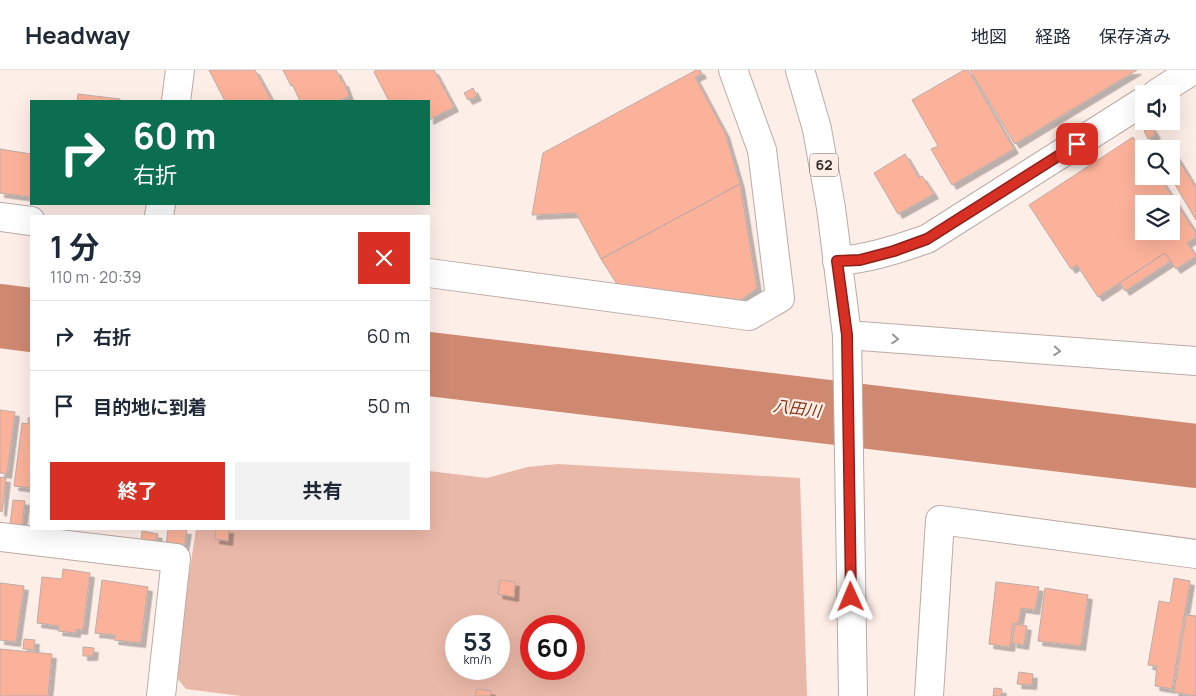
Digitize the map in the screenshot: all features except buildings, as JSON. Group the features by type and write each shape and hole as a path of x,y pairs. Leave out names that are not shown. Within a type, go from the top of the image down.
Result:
{"street":[{"path":"176,100 180,70"},
{"path":"430,273 749,316 780,298 762,150 733,70"},
{"name":"62","path":"800,70 817,130 831,208 847,335 853,696"},
{"path":"1169,85 1190,71"},
{"path":"837,261 894,251 927,239 1135,107"},
{"path":"0,217 30,221"},
{"path":"847,335 1196,361"},
{"path":"929,696 940,520 1196,554"},
{"path":"0,537 176,558 161,696"}],"shaded area":[{"path":"558,464 800,478 807,696 241,696 186,689 174,674 196,530 430,530 430,471 487,478 527,467"}],"waterway":[{"name":"八田川","path":"0,316 30,320"},
{"name":"八田川","path":"430,364 1196,456"}],"route":[{"path":"851,597 847,335 837,261 860,260 894,251 927,239 1077,144"}]}
